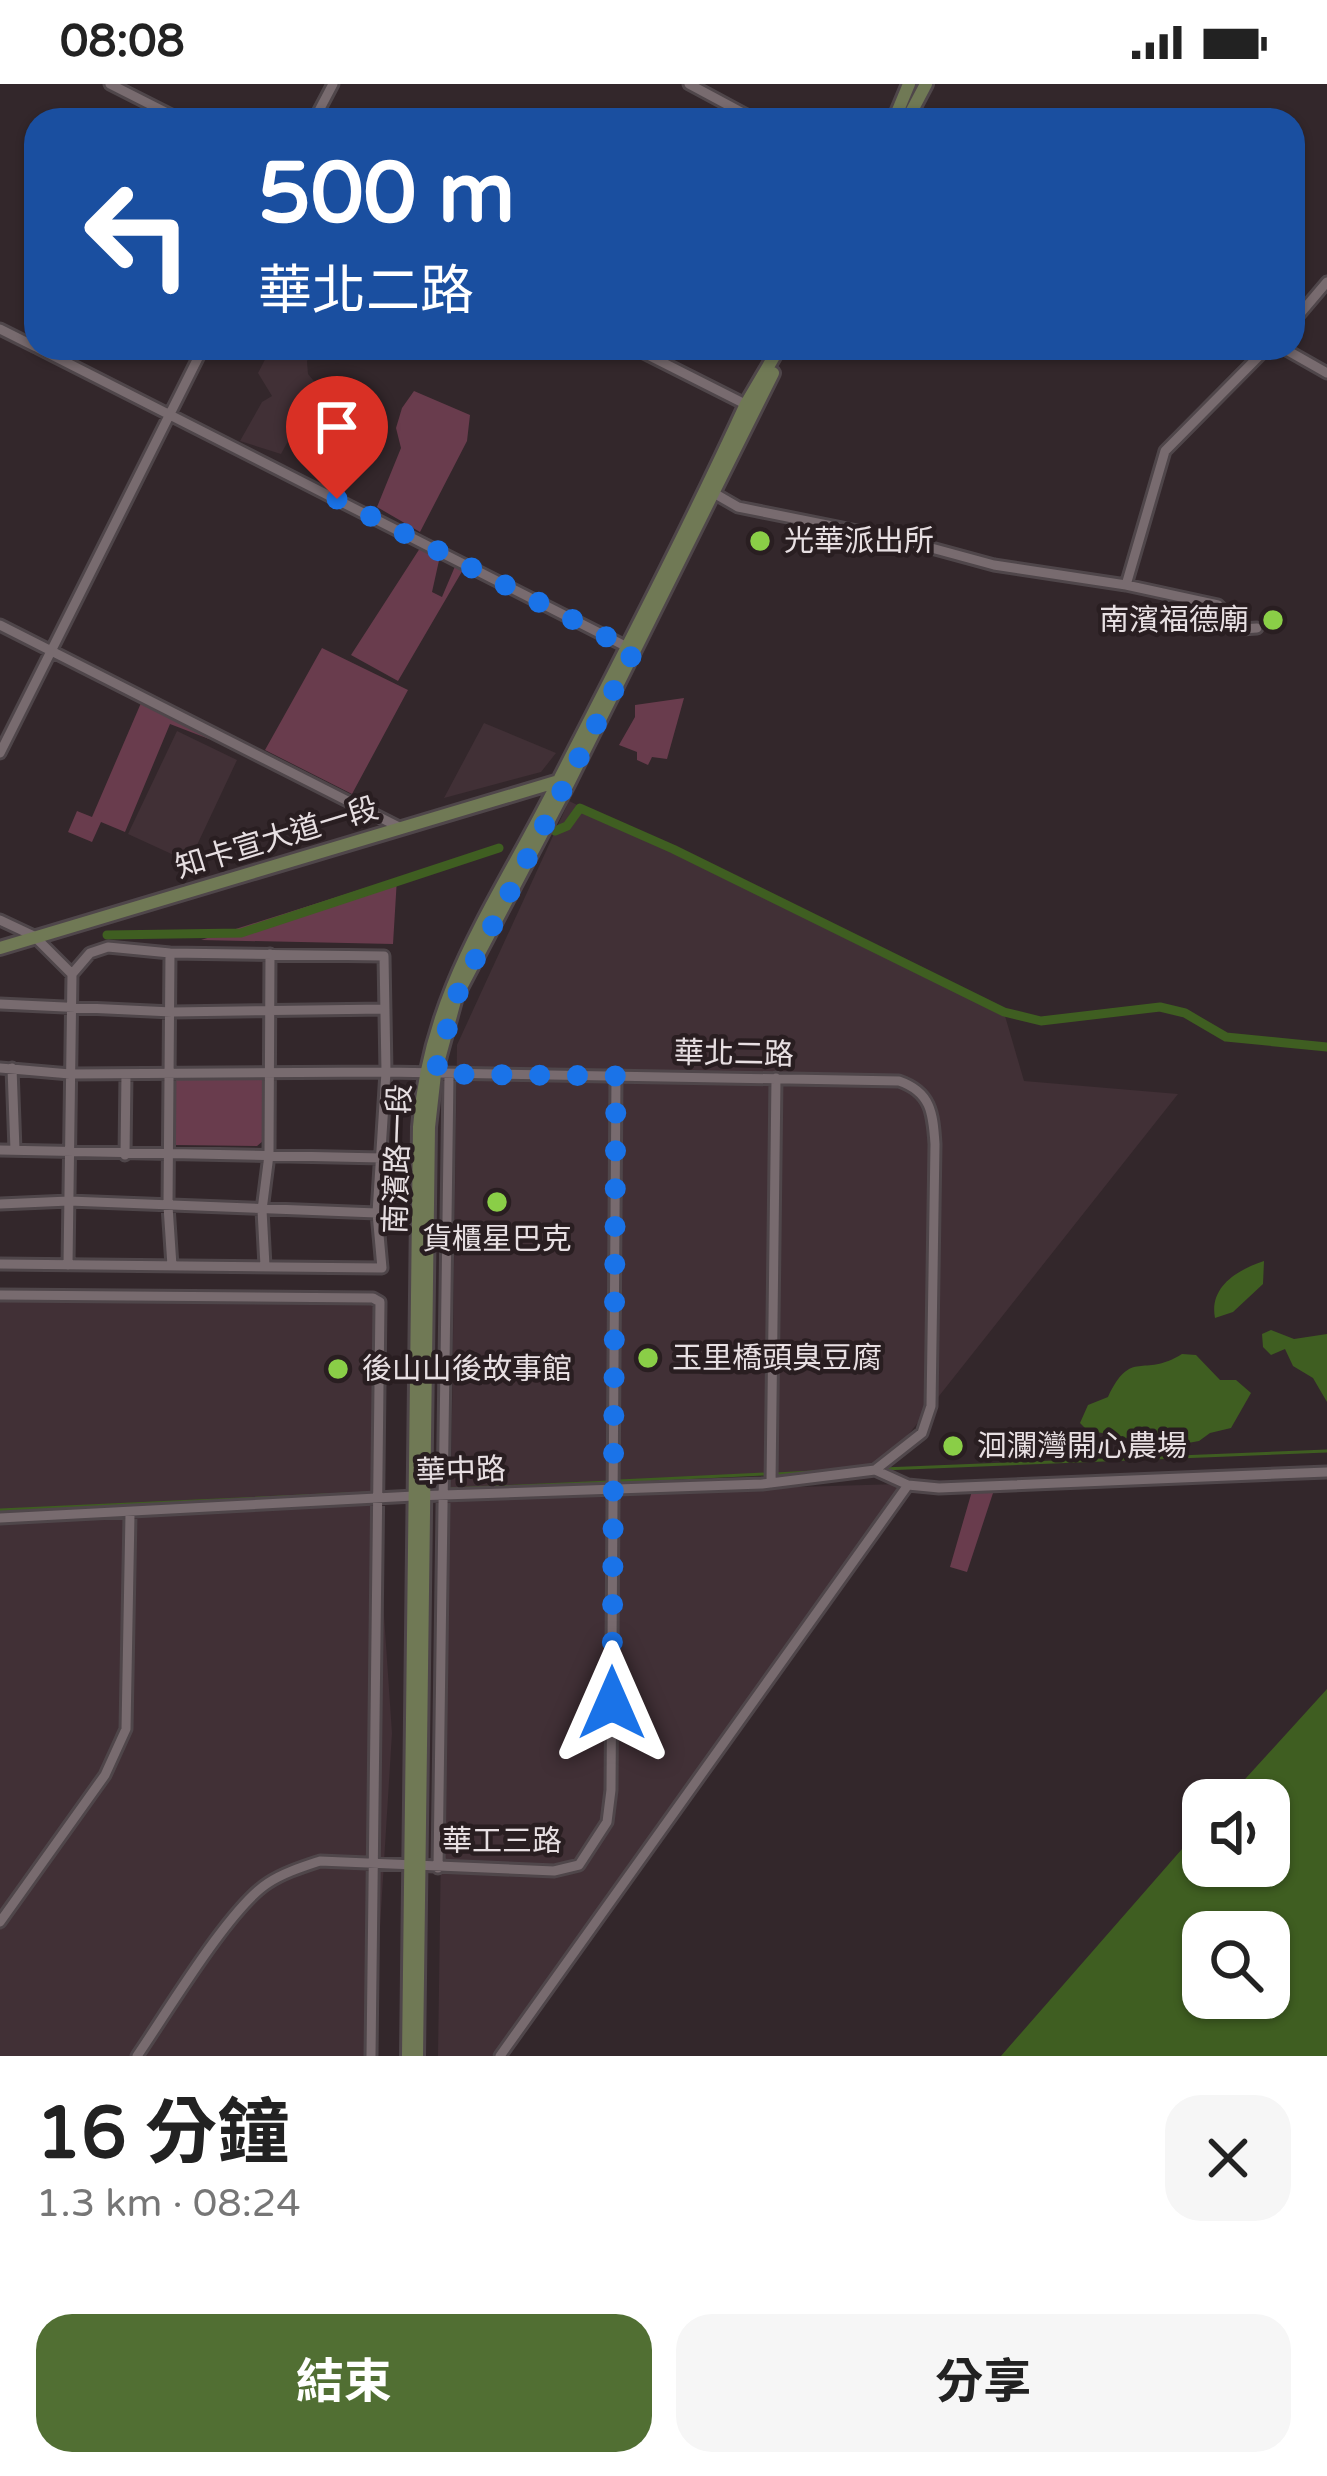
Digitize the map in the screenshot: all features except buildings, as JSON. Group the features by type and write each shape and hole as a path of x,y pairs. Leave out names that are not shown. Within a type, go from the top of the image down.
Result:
{"main road":[{"name":"南濱路一段","path":"417,2056 419,1496 429,1127 451,985 564,782 776,360"},
{"name":"知卡宣大道一段","path":"0,948 564,782"},
{"name":"南濱路一段","path":"408,2056 415,1863"}],"street":[{"path":"110,84 157,108"},
{"path":"689,84 733,108"},
{"path":"1305,308 1327,282"},
{"path":"63,360 631,648"},
{"path":"0,753 197,360"},
{"path":"658,360 750,406"},
{"path":"1126,585 1166,451 1256,360"},
{"path":"711,491 738,507 902,540 979,562 1218,605 1243,629 1257,628"},
{"path":"0,625 399,827"},
{"path":"0,920 34,936 72,974"},
{"path":"0,1264 68,1265 172,1266 265,1266 382,1268 377,1213 386,1072 385,956 170,953 108,947 90,953 72,974 68,1265"},
{"path":"170,953 168,1206 172,1266"},
{"path":"265,1266 262,1210 268,1155 271,954"},
{"path":"0,1004 172,1012 385,1009"},
{"path":"6,1068 15,1150"},
{"name":"華北二路","path":"6,1068 70,1074 386,1072 899,1081 926,1096 933,1119 931,1406 922,1433 875,1470"},
{"path":"124,1155 126,1074"},
{"path":"436,1074 445,1496 438,1868"},
{"name":"華工三路","path":"136,2056 237,1913 265,1885 320,1861 554,1871 579,1865 608,1822 616,1076"},
{"path":"771,1483 776,1078"},
{"path":"0,1150 382,1158"},
{"path":"0,1204 69,1202 377,1213"},
{"path":"0,1295 374,1298 380,1303 371,2056"},
{"path":"875,1470 914,1486 1327,1472"},
{"name":"華中路","path":"0,1519 771,1483 875,1470"},
{"path":"500,2056 914,1486"},
{"path":"0,1922 105,1775 126,1729 130,1514"}],"shaded area":[{"path":"265,360 307,360 308,374 318,386 281,454 240,441 262,402 272,396 258,373"},
{"path":"414,391 470,415 467,441 420,532 377,507 401,448 396,428 402,408"},
{"path":"422,545 440,556 432,592 442,597 456,564 464,568 398,681 351,655"},
{"path":"322,648 408,690 352,794 265,750"},
{"path":"684,698 667,759 652,757 648,765 637,760 637,752 619,745 635,717 635,705"},
{"path":"141,703 212,733 209,739 170,724 125,832 101,822 92,842 68,832 77,811 92,817"},
{"path":"484,723 556,753 541,772 444,798"},
{"path":"177,731 237,760 189,862 128,834"},
{"path":"569,801 1003,1009 1024,1081 1178,1094 882,1468 451,1489 457,1045"},
{"path":"397,878 393,944 201,940"},
{"path":"176,1076 264,1078 263,1141 257,1146 176,1145"},
{"path":"1264,1261 1263,1284 1233,1312 1215,1318 1216,1297 1227,1281"},
{"path":"0,1295 380,1302 376,1498 392,1733 372,2056 0,2056"},
{"path":"1271,1330 1294,1339 1327,1334 1327,1402 1313,1378 1293,1366 1285,1349 1271,1355 1263,1347 1262,1334"},
{"path":"1182,1354 1196,1355 1220,1380 1236,1380 1251,1393 1231,1428 1177,1445 1154,1437 1132,1439 1087,1430 1080,1423 1088,1405 1108,1397 1131,1368"},
{"path":"900,1484 901,1490 492,2056 438,2056 446,1497"},
{"path":"994,1490 967,1572 950,1567 972,1491"},
{"path":"1327,1689 1327,2056 1001,2056 1182,1849 1182,1887 1290,1887 1290,1779 1245,1779"}],"waterway":[{"path":"555,831 567,826 580,808 1004,1012 1041,1021 1160,1007 1185,1013 1226,1037 1327,1047"},
{"path":"107,935 241,933 499,848"},
{"path":"883,1469 1327,1451"},
{"path":"775,1474 831,1471"},
{"path":"619,1481 765,1474"},
{"path":"427,1490 610,1482"},
{"path":"0,1510 412,1491"}],"place":[{"name":"光華派出所","path":"760,541"},
{"name":"南濱福德廟","path":"1273,620"},
{"name":"貨櫃星巴克","path":"497,1202"},
{"name":"玉里橋頭臭豆腐","path":"648,1358"},
{"name":"後山山後故事館","path":"338,1369"},
{"name":"洄瀾灣開心農場","path":"953,1446"}],"route":[{"path":"337,499 634,651 456,997 435,1074 616,1076 612,1703"}]}
